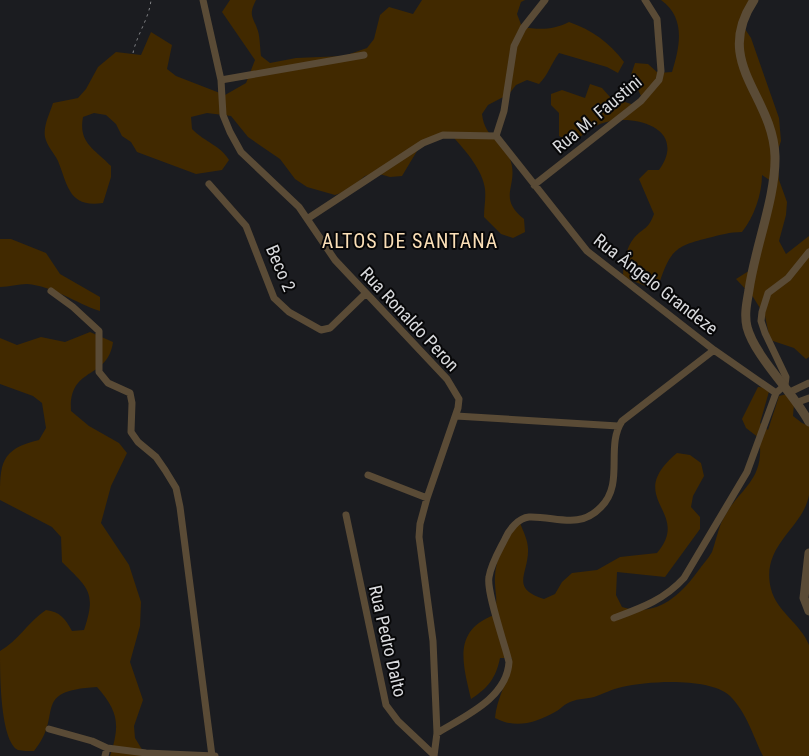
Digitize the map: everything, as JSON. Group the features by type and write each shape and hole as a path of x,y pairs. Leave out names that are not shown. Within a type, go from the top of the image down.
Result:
{"street":[{"name":"Rua Ronaldo Peron","path":"203,0 221,80 223,115 241,152 308,218 335,260 451,385 459,399 456,416 427,498 419,537 433,640 437,733 434,756"},
{"path":"308,218 423,142 443,135 496,136 504,111 514,46 523,28 545,0"},
{"name":"Rua M. Faustini","path":"534,185 641,101 659,80 661,71 657,19 645,0"},
{"path":"754,0 743,17 738,37 740,55 773,135 775,157 772,185 754,259 746,313 748,328 759,351 798,402 809,422"},
{"path":"221,80 364,55"},
{"name":"Rua Ângelo Grandeze","path":"496,136 588,251 714,350 776,393"},
{"name":"Beco 2","path":"208,184 246,226 274,298 288,312 321,330 330,328 365,294"},
{"path":"787,388 783,368 761,321 762,312 768,293 788,278 809,252"},
{"path":"49,729 92,741 108,748 146,753 213,756 184,528 176,488 156,457 131,432 130,393 108,383 99,372 99,331 73,307 51,291"},
{"path":"437,733 483,704 504,684 508,675 509,662 488,579 508,533 516,524 528,517 576,521 592,514 602,506 614,483 615,441 618,426 622,420 714,350"},
{"path":"614,618 653,604 672,591 684,578 747,472 776,393 787,388 809,383"},
{"path":"798,402 809,398"},
{"path":"456,416 536,419 618,426"},
{"path":"368,475 427,498"},
{"name":"Rua Pedro Dalto","path":"346,515 386,705 398,722 434,756"},
{"path":"809,553 804,598 809,611"},
{"path":"105,756 108,748"}],"path":[{"path":"134,52 136,38 148,15 151,0"}],"shaded area":[{"path":"230,0 256,0 252,13 259,34 261,56 270,63 296,58 344,56 367,48 374,39 380,15 389,7 413,14 422,0 525,0 521,2 517,14 522,27 546,29 569,22 600,38 624,62 618,73 607,67 559,53 539,84 527,80 516,85 509,94 488,105 482,114 487,130 505,149 511,162 510,198 516,212 524,219 525,232 513,238 501,234 484,217 484,182 469,155 454,138 443,138 420,146 402,176 390,177 376,173 365,176 347,191 335,195 307,187 295,179 280,159 248,137 231,116 207,113 191,117 192,129 217,147 229,160 222,170 196,174 137,152 131,142 122,136 116,124 106,115 94,113 83,117 82,126 85,139 111,166 111,177 103,203 92,204 76,198 68,187 58,161 45,137 46,124 53,103 78,98 86,89 98,67 116,52 141,55 151,32 172,45 167,69 176,76 225,95 246,83 255,60 222,12"},
{"path":"661,0 749,0 745,29 751,38 779,118 781,141 777,153 779,180 787,202 786,215 779,241 786,254 809,236 809,357 806,359 794,348 770,340 765,316 753,297 736,279 755,267 771,181 762,175 761,190 756,205 742,232 729,233 681,247 671,257 659,284 648,287 623,277 627,251 631,242 637,234 648,226 654,214 639,179 648,170 659,170 666,155 667,143 662,134 653,127 641,122 627,120 600,124 570,142 559,136 559,113 551,105 551,94 562,90 585,98 590,84 602,88 610,97 634,105 641,96 631,75 635,63 648,64 658,73 672,72 679,43 678,24 669,7"},
{"path":"0,239 11,239 46,253 60,274 100,297 100,311 37,285 24,284 0,287"},
{"path":"90,332 113,342 110,354 104,362 82,379 76,387 72,397 71,411 89,426 119,443 127,453 111,486 101,523 129,565 141,602 140,626 130,662 143,700 134,726 135,738 146,756 110,756 115,736 116,719 110,704 97,687 76,689 63,693 55,699 43,738 34,751 18,750 12,744 4,721 0,651 46,610 62,616 72,631 84,630 90,607 90,599 84,585 62,562 61,537 52,527 0,500 2,468 5,460 16,448 39,440 46,428 42,403 33,396 0,384 0,338 17,345 41,337 65,342"},
{"path":"758,387 770,388 760,423 768,430 779,396 791,393 794,404 793,416 809,426 809,495 799,518 777,549 771,561 769,574 774,597 801,631 809,645 809,756 763,756 745,717 730,696 720,690 694,683 662,682 622,687 594,697 571,702 533,722 510,723 495,718 512,658 500,658 490,682 471,699 464,661 466,639 481,622 494,615 497,561 506,540 515,528 520,523 528,546 528,558 523,579 524,585 533,595 544,599 555,594 562,582 572,573 597,570 620,557 657,553 666,539 668,526 656,494 656,482 662,469 677,453 690,455 701,463 704,476 693,496 691,507 700,517 700,529 665,577 617,572 616,595 622,607 646,610 666,602 683,589 709,557 729,508 755,474 759,464 759,438 746,428 742,419"}],"district":[{"name":"ALTOS DE SANTANA","path":"410,241"}]}
